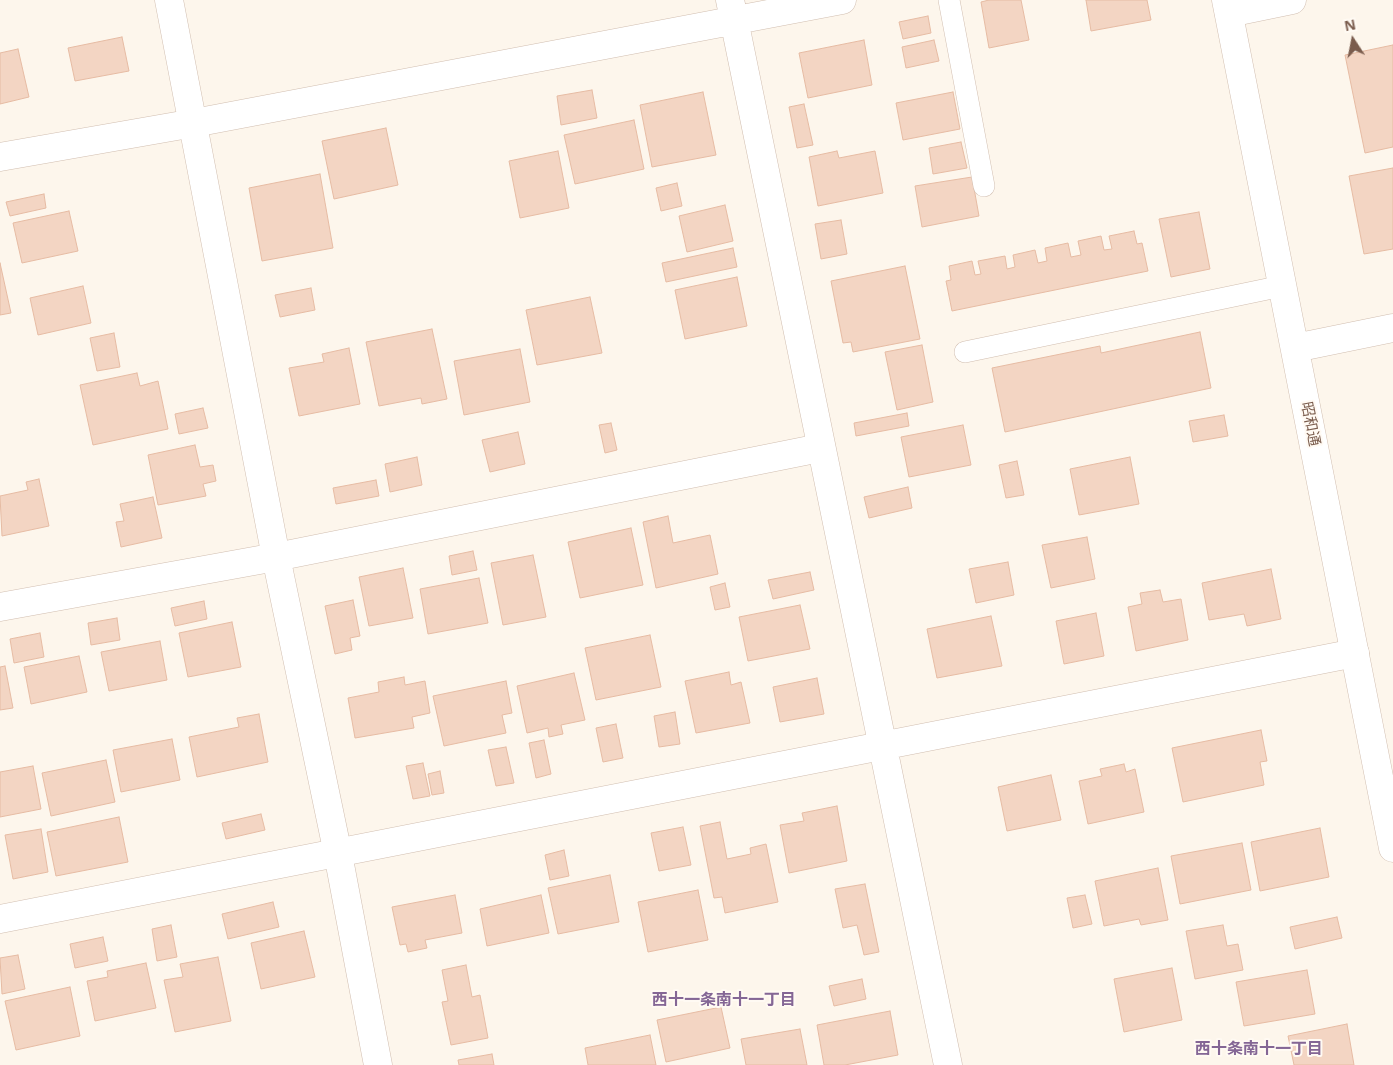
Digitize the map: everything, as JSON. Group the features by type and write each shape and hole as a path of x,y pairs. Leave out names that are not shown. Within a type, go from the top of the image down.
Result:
{"street":[{"path":"169,0 276,557 338,854 378,1065"},
{"path":"0,158 194,123 732,10 842,0"},
{"path":"1227,6 1292,0"},
{"name":"昭和通","path":"1227,6 1390,821 1393,848"},
{"path":"732,10 820,448 884,744 948,1065"},
{"path":"1295,348 1393,328"},
{"path":"0,607 276,557 820,448"},
{"path":"0,919 1355,653"}],"lane":[{"path":"949,0 984,186"},
{"path":"966,352 1282,286"}],"building":[{"path":"989,0 1021,0 1029,40 989,48 981,2"},
{"path":"1086,0 1147,0 1151,20 1091,31"},
{"path":"928,16 931,33 903,39 899,22"},
{"path":"122,37 129,71 75,81 68,48"},
{"path":"864,40 872,85 808,98 799,53"},
{"path":"934,40 939,61 906,68 902,47"},
{"path":"1393,45 1393,147 1365,153 1345,55"},
{"path":"18,49 29,97 0,104 0,53"},
{"path":"592,90 597,118 561,125 557,96"},
{"path":"703,92 716,155 652,167 640,105"},
{"path":"953,92 960,129 903,140 896,103"},
{"path":"804,104 813,145 797,148 789,107"},
{"path":"634,120 644,169 575,184 564,135"},
{"path":"386,128 398,185 334,199 322,141"},
{"path":"961,142 967,168 933,174 929,148"},
{"path":"558,151 569,208 520,218 509,161"},
{"path":"837,151 839,158 875,151 883,193 818,206 809,157"},
{"path":"1393,168 1393,249 1364,254 1349,176"},
{"path":"320,174 333,248 262,261 249,188"},
{"path":"972,177 979,216 922,227 915,186"},
{"path":"677,183 682,206 661,211 656,188"},
{"path":"44,194 46,208 10,216 6,202"},
{"path":"725,205 733,241 687,252 679,216"},
{"path":"69,211 78,251 22,263 13,223"},
{"path":"1199,212 1210,269 1171,277 1159,219"},
{"path":"841,220 847,254 821,259 815,224"},
{"path":"1134,231 1137,244 1142,243 1148,271 952,311 946,281 951,280 949,266 972,261 975,275 981,274 978,261 1005,256 1007,269 1015,267 1013,255 1035,250 1038,263 1047,261 1045,248 1068,243 1071,257 1081,255 1078,241 1101,236 1104,250 1112,249 1109,236"},
{"path":"733,248 737,267 666,282 662,263"},
{"path":"0,263 11,313 0,315"},
{"path":"905,266 920,339 853,352 851,342 843,343 831,281"},
{"path":"737,277 747,326 685,339 675,290"},
{"path":"83,286 91,323 38,335 30,298"},
{"path":"311,288 315,310 280,317 275,295"},
{"path":"590,297 602,353 537,365 526,310"},
{"path":"432,329 447,399 422,404 421,398 379,406 366,342"},
{"path":"1200,332 1211,388 1005,432 992,368 1100,346 1101,353"},
{"path":"114,333 120,367 97,371 90,338"},
{"path":"922,345 933,402 897,410 885,352"},
{"path":"349,348 360,404 299,416 289,368 324,362 322,354"},
{"path":"520,349 530,402 464,415 454,361"},
{"path":"137,373 140,386 158,381 168,429 93,445 80,385"},
{"path":"203,408 208,428 179,434 175,414"},
{"path":"907,413 909,426 856,436 854,423"},
{"path":"1224,415 1228,436 1193,442 1189,421"},
{"path":"611,423 617,450 605,453 599,425"},
{"path":"963,425 971,465 909,477 901,437"},
{"path":"518,432 525,464 490,472 482,440"},
{"path":"195,445 200,467 213,465 216,481 203,484 206,496 158,505 148,455"},
{"path":"417,457 422,485 390,492 385,464"},
{"path":"1130,457 1139,504 1079,515 1070,469"},
{"path":"1017,461 1024,495 1006,498 999,465"},
{"path":"39,479 49,526 2,536 0,496 28,490 26,482"},
{"path":"376,480 379,496 336,504 333,488"},
{"path":"908,487 912,508 869,518 864,497"},
{"path":"153,497 162,538 121,547 116,522 124,521 120,504"},
{"path":"668,516 673,543 710,535 718,574 656,588 643,522"},
{"path":"631,528 643,585 580,598 568,542"},
{"path":"1087,537 1095,579 1051,588 1042,545"},
{"path":"473,551 477,570 452,575 449,556"},
{"path":"533,555 546,617 503,625 491,563"},
{"path":"1008,562 1014,595 976,603 969,569"},
{"path":"403,568 413,618 369,626 359,577"},
{"path":"1271,569 1281,619 1247,626 1244,614 1209,620 1202,583"},
{"path":"810,572 814,590 773,599 768,580"},
{"path":"479,578 488,623 428,634 420,589"},
{"path":"725,583 730,607 715,610 710,587"},
{"path":"1160,590 1163,602 1181,599 1188,640 1136,651 1128,607 1142,604 1140,593"},
{"path":"353,600 360,636 350,638 352,650 335,654 325,606"},
{"path":"204,601 207,619 175,626 171,608"},
{"path":"800,605 810,649 748,661 739,617"},
{"path":"1096,613 1104,656 1064,664 1056,621"},
{"path":"991,616 1002,666 937,678 927,629"},
{"path":"117,618 120,640 91,645 88,623"},
{"path":"232,622 241,667 188,677 179,633"},
{"path":"40,633 44,657 14,663 10,639"},
{"path":"650,635 661,687 596,700 585,648"},
{"path":"160,641 167,680 109,691 101,652"},
{"path":"79,656 87,692 31,704 24,667"},
{"path":"5,666 13,708 0,710 0,667"},
{"path":"729,672 731,685 741,682 750,723 696,733 685,681"},
{"path":"574,673 585,720 561,725 563,734 549,737 548,728 527,733 517,686"},
{"path":"404,677 405,685 425,681 430,713 412,717 414,728 355,738 348,698 379,692 378,682"},
{"path":"817,678 824,714 780,722 773,687"},
{"path":"506,681 512,713 502,715 506,733 444,746 433,696"},
{"path":"675,712 680,744 659,747 654,716"},
{"path":"259,714 268,762 197,777 189,737 239,727 237,718"},
{"path":"616,724 623,758 603,762 596,728"},
{"path":"1261,730 1267,761 1260,762 1264,785 1183,802 1172,748"},
{"path":"172,739 180,780 121,792 113,750"},
{"path":"544,740 551,774 536,778 529,743"},
{"path":"506,747 514,783 496,786 488,750"},
{"path":"106,760 115,802 51,816 42,773"},
{"path":"423,763 430,796 413,799 406,766"},
{"path":"1124,764 1126,772 1135,769 1144,812 1088,824 1079,781 1102,776 1100,769"},
{"path":"33,766 41,809 0,817 0,772"},
{"path":"440,771 444,793 432,795 428,774"},
{"path":"1051,775 1061,820 1007,831 998,787"},
{"path":"837,806 847,861 789,873 780,825 804,821 802,813"},
{"path":"261,814 265,830 226,839 222,823"},
{"path":"119,817 128,862 56,876 47,832"},
{"path":"720,822 727,859 751,854 750,848 766,844 778,902 725,913 722,897 714,898 700,826"},
{"path":"683,827 691,865 659,871 651,833"},
{"path":"1320,828 1329,877 1260,891 1251,842"},
{"path":"41,829 48,872 13,879 5,835"},
{"path":"1242,843 1251,890 1180,904 1171,856"},
{"path":"564,850 569,876 550,880 545,855"},
{"path":"1158,868 1168,920 1141,925 1139,919 1104,926 1095,881"},
{"path":"610,875 619,922 558,934 548,888"},
{"path":"865,884 879,952 864,955 857,925 843,928 835,889"},
{"path":"698,890 708,940 648,952 638,902"},
{"path":"455,895 462,933 425,940 427,948 408,952 406,944 400,945 392,907"},
{"path":"541,895 549,933 487,946 480,909"},
{"path":"1085,895 1092,924 1073,928 1067,898"},
{"path":"273,902 279,927 228,939 222,914"},
{"path":"1337,917 1342,938 1295,949 1290,927"},
{"path":"171,925 177,957 157,961 152,929"},
{"path":"1223,925 1227,946 1238,944 1243,970 1195,979 1186,931"},
{"path":"304,931 315,977 261,989 251,943"},
{"path":"103,937 108,961 75,968 70,944"},
{"path":"18,955 25,989 2,994 0,958"},
{"path":"218,957 231,1021 175,1032 164,980 183,977 180,964"},
{"path":"146,963 156,1008 95,1021 87,981 108,977 107,971"},
{"path":"466,965 472,997 480,995 488,1038 451,1045 442,1002 448,1001 442,970"},
{"path":"1172,968 1182,1020 1124,1032 1114,979"},
{"path":"1307,970 1315,1014 1244,1026 1236,982"},
{"path":"862,979 866,999 834,1006 829,986"},
{"path":"70,987 80,1036 16,1050 5,1001"},
{"path":"721,1007 730,1048 666,1062 657,1020"},
{"path":"890,1011 898,1055 845,1065 824,1065 817,1025"},
{"path":"1347,1024 1354,1065 1294,1065 1288,1036"},
{"path":"800,1029 807,1065 746,1065 741,1039"},
{"path":"650,1035 656,1065 588,1065 585,1048"},
{"path":"492,1054 494,1065 459,1065 458,1060"}],"district":[{"name":"西十一条南十一丁目","path":"724,1000"},
{"name":"西十条南十一丁目","path":"1259,1049"}]}
